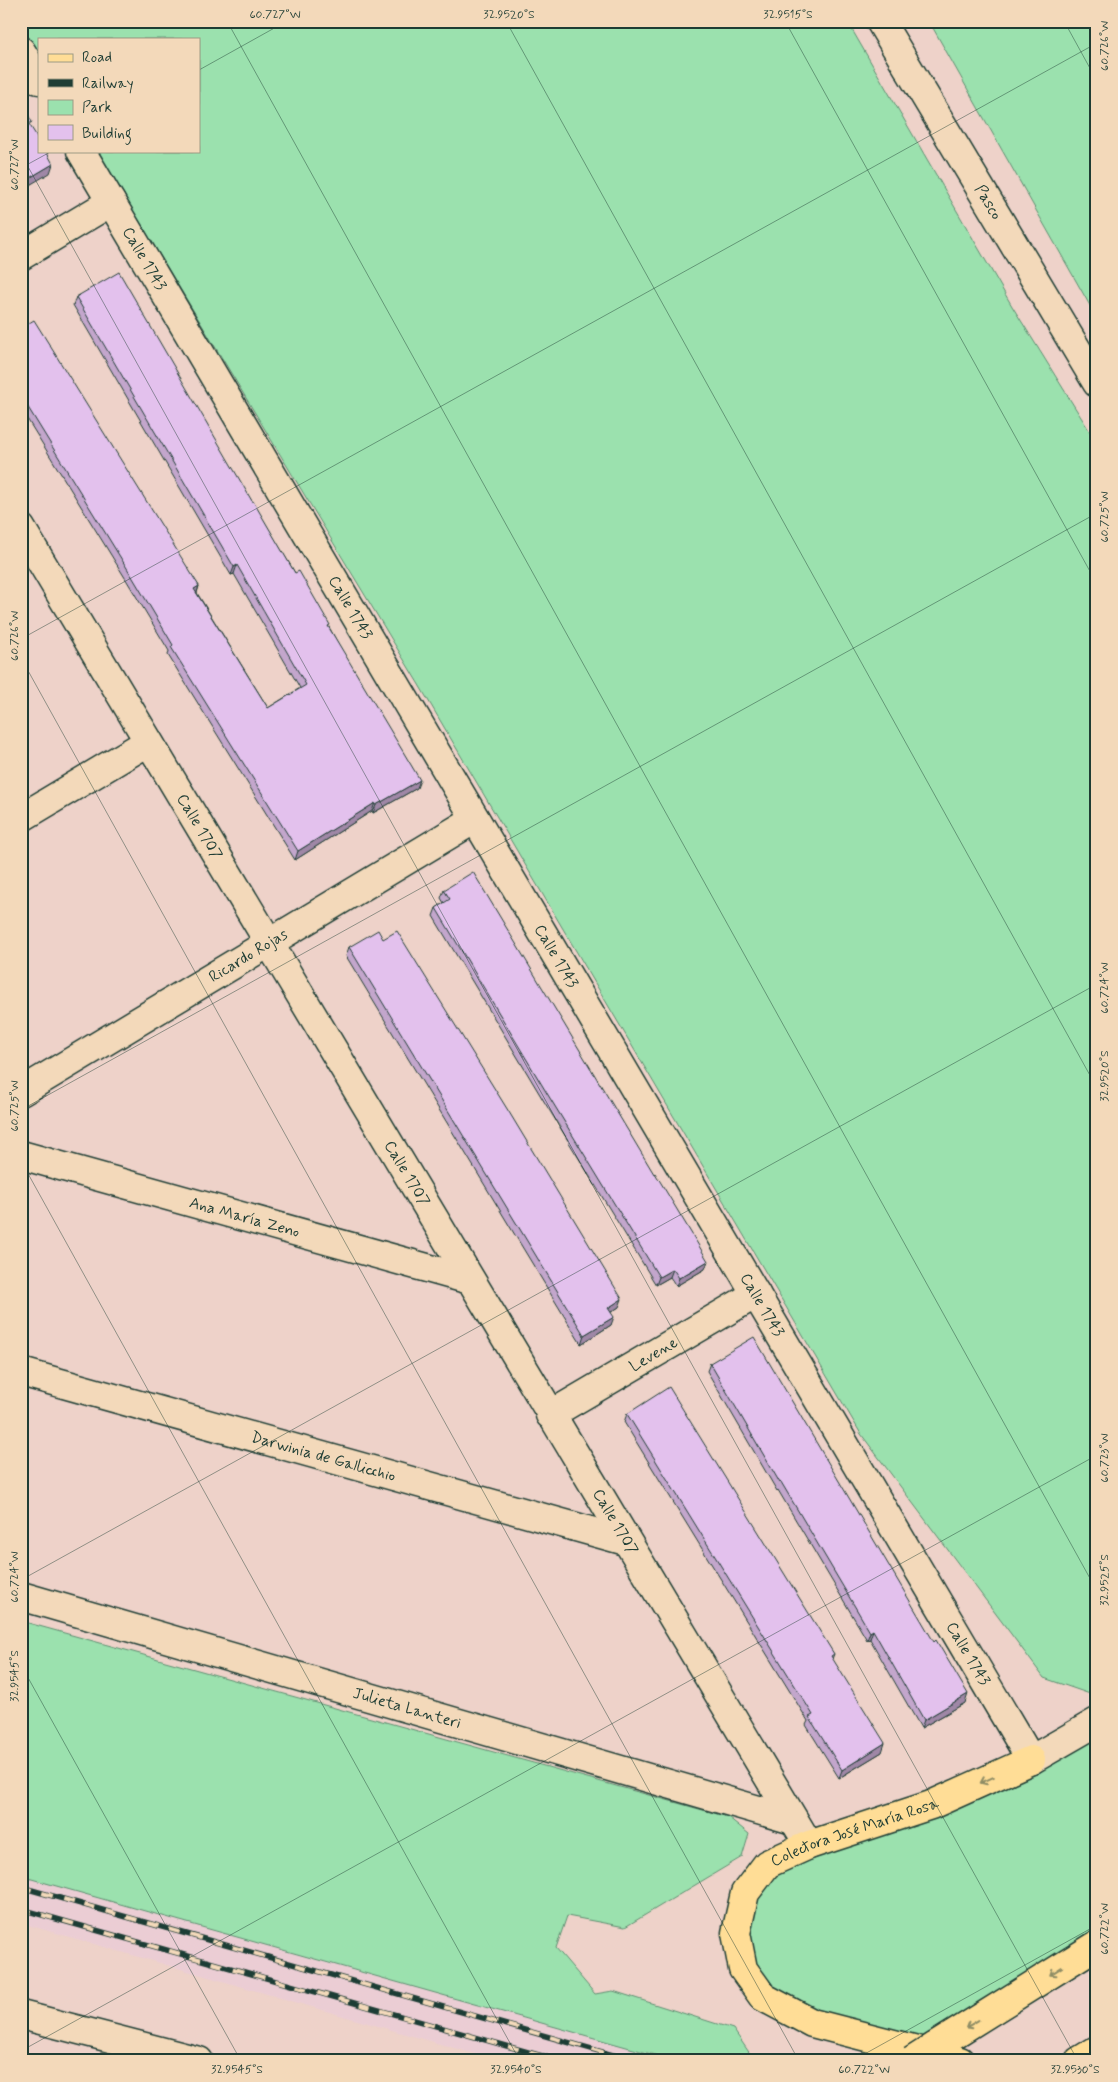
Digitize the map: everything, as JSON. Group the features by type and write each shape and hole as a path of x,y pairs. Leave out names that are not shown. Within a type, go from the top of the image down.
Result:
{"main road":[{"name":"Colectora José María Rosa","path":"960,2061 812,2023 763,1997 743,1969 736,1933 745,1893 768,1864 809,1844 931,1805 1031,1760"},
{"path":"912,2061 1097,1945"},
{"path":"1079,2061 1097,2050"}],"street":[{"name":"Pasco","path":"880,21 1097,383"},
{"path":"21,51 38,78"},
{"name":"Calle 1743","path":"82,152 1031,1760"},
{"path":"21,256 111,202"},
{"name":"Calle 1707","path":"23,535 809,1844"},
{"path":"21,818 148,742"},
{"name":"Ricardo Rojas","path":"21,1092 475,819"},
{"name":"Ana María Zeno","path":"21,1155 470,1280"},
{"name":"Levene","path":"550,1415 756,1294"},
{"name":"Darwinia de Gallicchio","path":"21,1372 626,1542"},
{"name":"Julieta Lanteri","path":"21,1596 793,1820"},
{"name":"Colectora José María Rosa","path":"1031,1760 1097,1722"},
{"path":"21,2015 199,2061"}],"shaded area":[{"path":"21,1876 676,2061 499,2061 21,1923"}],"green space":[{"path":"21,21 847,21 1012,306 1097,443 1097,1690 1090,1694 1044,1678 861,1434 418,683 98,152 200,152 200,38 38,38 38,52 21,25"},
{"path":"929,21 1097,21 1097,318"},
{"path":"21,1621 728,1817 749,1834 742,1857 625,1927 567,1916 556,1948 595,1994 613,1991 733,2029 755,2061 676,2061 21,1876"},
{"path":"1097,1722 1097,1945 934,2047 812,2023 743,1969 745,1893 767,1864"}],"building":[{"path":"21,103 32,122 29,124 38,138 38,152 47,152 53,164 21,183"},
{"path":"119,272 295,573 299,571 330,625 328,626 420,780 376,805 375,803 298,851 171,647 173,645 130,573 21,396 21,328 34,320 199,586 194,589 268,708 306,685 237,565 234,567 76,297"},
{"path":"473,872 708,1261 679,1278 673,1269 659,1277 436,908 450,899 444,890"},
{"path":"378,930 383,939 397,931 622,1299 608,1308 614,1317 584,1335 349,947"},
{"path":"754,1337 934,1642 936,1640 968,1694 924,1720 873,1630 870,1632 710,1363"},
{"path":"669,1387 834,1654 831,1656 885,1743 842,1770 809,1717 813,1715 627,1414"}],"railway":[{"path":"21,1887 634,2061"},
{"path":"21,1909 560,2061"}]}
